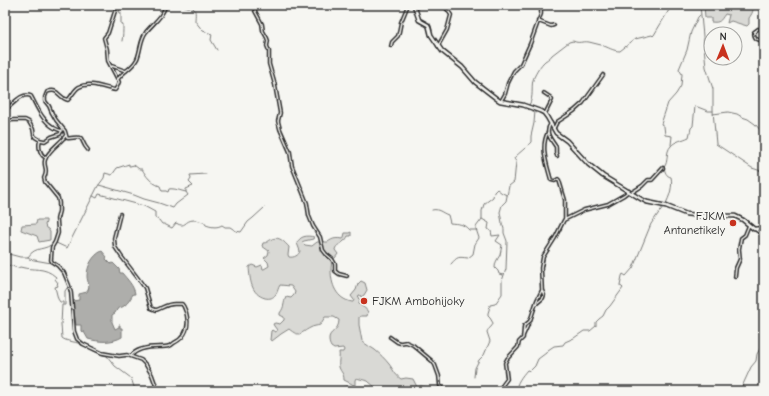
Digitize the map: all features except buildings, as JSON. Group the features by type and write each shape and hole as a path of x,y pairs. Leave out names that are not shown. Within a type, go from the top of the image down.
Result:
{"street":[{"path":"88,150 81,138 67,138 66,131 63,130 56,120 45,101 45,97 47,92 53,90 68,100 79,88 85,85 93,85 115,90 119,82 108,61 104,38 108,33 118,5"},
{"path":"118,79 122,73 133,65 146,32 160,18 166,5"},
{"path":"255,5 255,11 262,24 263,31 268,41 267,46 269,51 269,64 275,85 280,113 278,121 290,152 292,166 307,203 309,216 320,237 323,250 332,259 335,264 335,270 339,274 347,276"},
{"path":"255,8 259,5"},
{"path":"391,46 392,42 397,37 400,22 408,5"},
{"path":"414,5 420,20 428,25 431,35 438,46 475,82 500,101 519,104 544,114 556,133 600,174 647,202 664,205 692,215 736,216 764,236"},
{"path":"438,46 451,16 444,5"},
{"path":"500,101 505,94 508,83 514,72 521,64 530,44 543,5"},
{"path":"538,21 551,26 554,25"},
{"path":"758,29 754,32 755,38 764,41"},
{"path":"111,65 126,71"},
{"path":"554,128 557,122 583,103 603,75"},
{"path":"544,93 552,100 544,114"},
{"path":"5,110 20,98 29,95 45,120 53,127 63,130"},
{"path":"5,121 25,120 29,122 35,137 40,140 45,140 60,134 63,130"},
{"path":"551,123 548,126 548,132 550,140 556,147 556,153 558,156"},
{"path":"548,132 546,135 544,150 545,159 551,180 559,180 565,200 565,219"},
{"path":"66,135 61,142 50,151 46,158 44,163 46,172 44,178 45,182 58,198 59,203 57,219 58,233 52,247 51,260 64,273 69,285 74,331 77,339 83,344 102,353 115,356 127,355 140,360 146,365 152,375 156,386 156,391"},
{"path":"40,140 39,145 41,153 46,158"},
{"path":"536,304 543,298 544,295 542,290 541,268 543,257 565,219 584,210 608,204 642,186 648,180 652,180 663,168"},
{"path":"120,214 114,238 115,247 145,288 151,308 156,310 165,305 180,304 183,305 186,310 187,318 186,331 182,338 168,347 149,348 135,352 131,356"},
{"path":"735,277 736,268 740,259 739,249 741,240 742,237 746,235 749,224"},
{"path":"754,228 764,228"},
{"path":"498,391 507,379 505,366 507,359 516,349 522,338 524,326 528,324 532,316 542,290"},
{"path":"390,336 397,342 406,342 413,345 432,361 439,376 440,386 444,391"},
{"path":"327,391 338,391 353,387 362,391"}],"shaded area":[{"path":"704,5 753,5 753,9 749,18 749,24 747,26 731,21 727,23 729,15 725,14 720,21 711,22 711,18 705,18"},
{"path":"37,220 46,220 45,225 50,232 50,240 39,242 37,236 21,230 22,225 36,224"},
{"path":"351,232 351,236 348,236 336,247 335,250 338,254 331,260 333,285 342,298 353,302 354,300 351,296 356,290 358,284 361,281 365,283 367,290 364,295 361,297 359,295 358,298 360,300 359,304 368,312 367,316 359,317 362,341 375,350 401,379 413,379 417,387 421,386 429,388 429,391 377,391 376,388 368,381 356,378 354,385 344,380 343,374 339,367 339,352 343,352 344,350 343,348 334,349 331,347 329,342 330,335 339,324 339,320 334,317 325,317 320,325 311,327 300,334 289,329 272,341 270,340 271,331 277,331 273,324 280,324 284,320 284,317 280,315 280,313 283,309 286,297 291,298 295,292 291,286 280,285 275,295 271,298 265,298 260,296 254,290 249,267 252,265 257,267 262,265 264,269 269,266 268,262 264,258 268,255 269,251 262,246 263,243 275,238 280,239 289,247 289,257 293,257 299,254 300,251 297,243 302,237 314,237 313,239 302,242 305,245 312,246 317,242 328,242 339,238 343,239 345,233"},
{"path":"102,251 107,257 106,259 111,264 113,263 119,269 120,273 122,273 128,280 135,294 133,294 125,305 118,308 112,315 112,322 115,329 119,327 119,325 120,328 122,328 122,337 114,340 97,341 88,339 84,332 81,331 81,325 76,325 73,301 79,300 79,294 87,292 89,286 87,272 89,265 93,258"}],"waterway":[{"path":"121,5 119,12 121,13 121,24 123,25 122,41"},
{"path":"182,5 194,9 195,21 203,31 212,34 211,40 217,50"},
{"path":"531,106 529,105 533,80 537,71 544,62 569,42 589,42 620,51 635,39 653,36 672,5"},
{"path":"700,5 706,67 713,89 716,144 752,168 764,172"},
{"path":"671,145 672,136 665,135 664,126 661,124 668,103 681,86 682,74 679,69 687,50 691,32 700,15"},
{"path":"665,205 670,195 672,184 671,177 666,174 664,167 669,148 673,144 689,137 693,126 695,106 708,111 713,111"},
{"path":"474,377 475,368 479,360 484,355 490,341 487,332 493,323 488,316 488,313 490,305 495,304 502,294 502,281 506,269 507,241 500,212 502,205 506,201 509,186 514,182 516,162 514,158 531,142 535,111"},
{"path":"713,114 728,112 737,114 755,124 764,136"},
{"path":"5,253 20,257 28,257 34,251 47,247 54,242 67,248 98,186 104,178 105,173 112,175 117,168 129,164 129,166 134,165 139,169 142,169 149,179 160,186 162,191 168,192 169,189 186,192 186,189 193,186 189,182 191,179 190,175 206,174"},
{"path":"99,185 173,208 188,195 186,192"},
{"path":"451,264 457,258 468,258 473,254 475,244 479,238 476,227 482,219 484,204 493,197 494,192 497,189 507,195"},
{"path":"93,196 97,198 99,194 144,206 155,212 155,218 162,224 172,228 176,223 183,225 188,221 194,220 204,222 206,225 210,226 216,227 222,225 225,227 230,227 241,232 248,222 264,208"},
{"path":"516,391 518,382 523,375 527,370 530,371 535,366 538,359 548,350 554,346 563,345 565,342 584,331 590,331 596,326 596,322 603,316 623,288 620,286 622,276 623,274 626,276 633,268 651,224 663,207"},
{"path":"432,210 438,210 448,215 450,223 462,225 469,230 476,230"},
{"path":"482,219 489,223 488,229 491,231 492,236 500,235 496,241 502,245 495,268 499,274 503,275"},
{"path":"28,257 29,259 51,263 58,267"},
{"path":"5,264 18,268 43,270 52,274 56,277 55,279 58,283 58,286 55,287 58,299 60,302 63,302 63,304"},
{"path":"66,280 69,287 65,291 65,305 62,305 62,338 78,343 107,356 115,366 131,378 134,387 148,391"},
{"path":"740,391 764,342"}],"place":[{"name":"FJKM Antanetikely","path":"733,223"},
{"name":"FJKM Ambohijoky","path":"364,301"}]}
